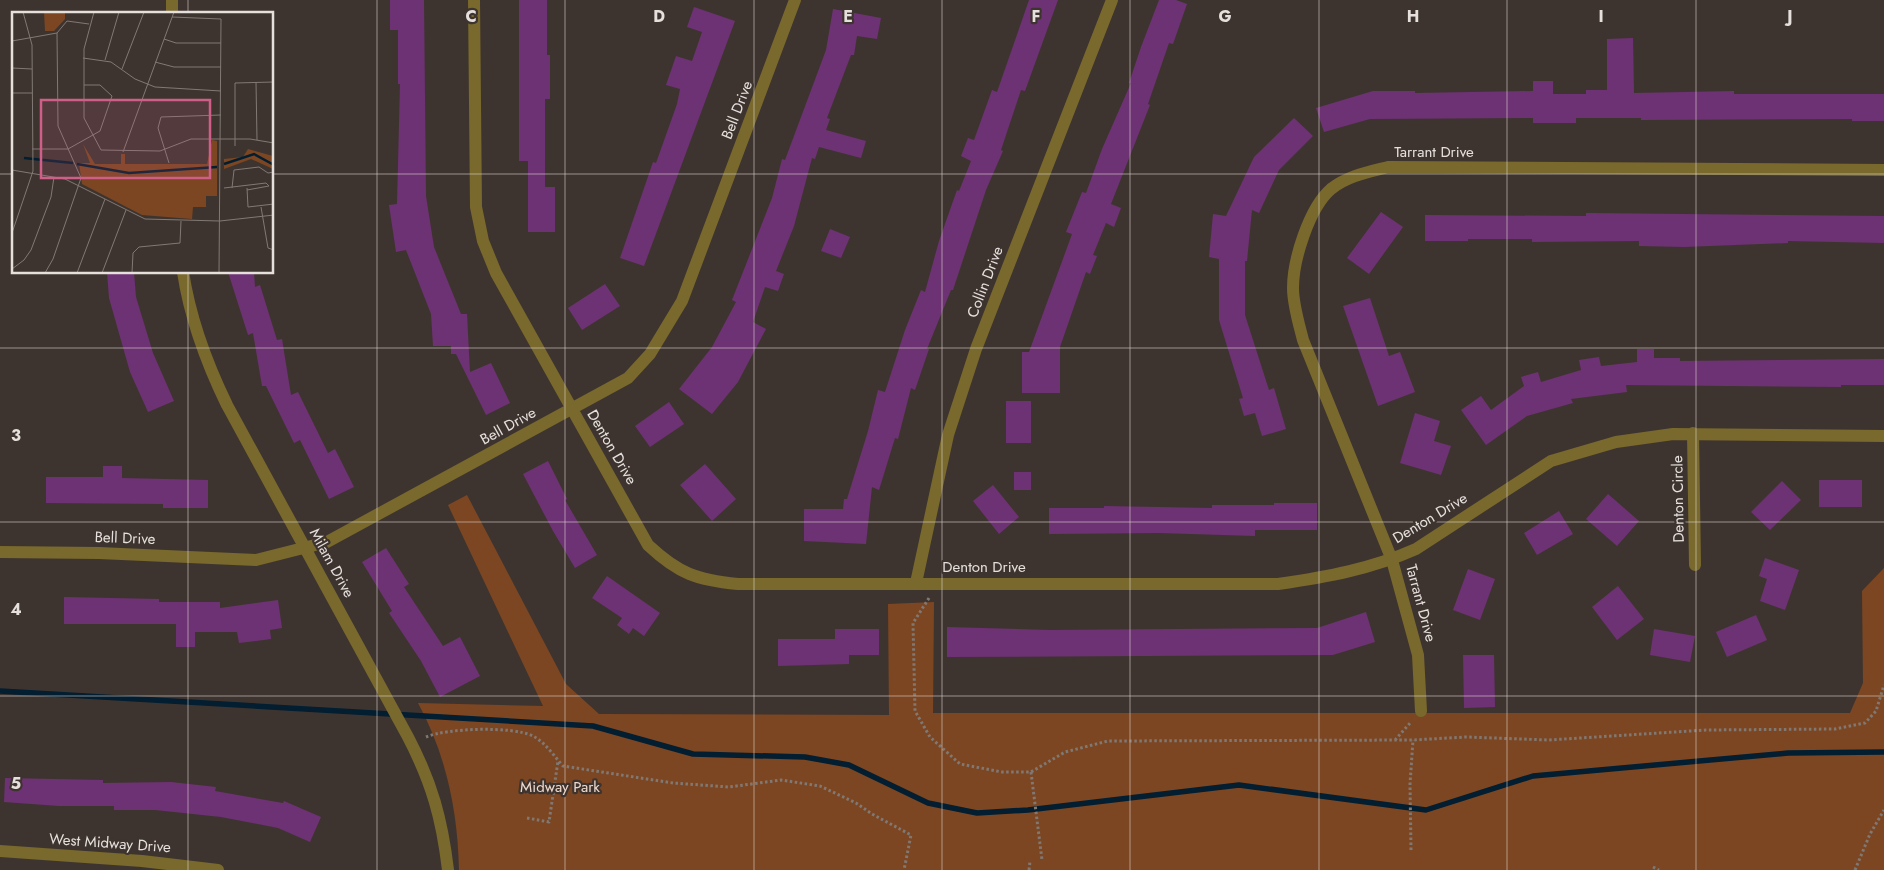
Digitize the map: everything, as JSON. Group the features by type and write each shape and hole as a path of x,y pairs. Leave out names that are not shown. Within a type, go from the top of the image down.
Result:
{"street":[{"name":"Denton Drive","path":"474,0 476,207 483,241 496,273 648,545 666,562 684,572 707,581 738,584 1278,584 1322,578 1368,568 1392,560 1416,549 1551,461 1616,442 1693,433 1884,436"},
{"name":"Bell Drive","path":"0,552 99,553 256,560 327,542 628,378 650,354 682,301 795,0"},
{"name":"Collin Drive","path":"916,583 948,435 974,358 1112,0"},
{"name":"Tarrant Drive","path":"1422,711 1418,655 1392,560 1303,340 1297,313 1293,288 1304,236 1315,210 1330,190 1354,176 1388,167 1884,170"},
{"name":"Milam Drive","path":"183,274 186,292 212,374 410,740 431,785 440,815 448,870"},
{"name":"Denton Circle","path":"1693,433 1695,565"},
{"name":"West Midway Drive","path":"0,851 141,865 218,870"}],"path":[{"path":"933,583 929,600 914,623 915,711 930,737 960,764 1002,772 1031,772 1065,752 1108,741 1413,740 1466,737 1549,740 1706,730 1835,729 1865,723 1876,711 1884,685"},
{"path":"1394,740 1422,711"},
{"path":"410,740 456,730 518,731 534,737 548,748 563,766 673,783 729,787 782,780 820,786 856,803 911,835 904,870"},
{"path":"1411,850 1410,784 1413,740"},
{"path":"527,818 549,822 558,760"},
{"path":"1031,772 1042,860"},
{"path":"1855,870 1870,834 1884,810"},
{"path":"1029,870 1030,861"},
{"path":"1653,867 1659,870"}],"green space":[{"name":"Midway Park","path":"467,495 566,684 599,714 889,715 888,604 934,602 933,713 1850,713 1863,683 1862,591 1884,568 1884,870 459,870 456,827 449,784 436,742 418,703 543,706 448,505"}],"building":[{"path":"390,0 424,0 426,196 434,247 461,314 467,314 470,372 491,363 510,403 486,415 456,354 451,354 451,346 433,346 431,314 406,250 396,252 389,205 397,204 400,84 398,84 398,30 390,30"},
{"path":"519,0 547,0 547,55 550,55 550,99 545,99 545,187 555,187 555,232 528,232 528,161 519,161"},
{"path":"1029,0 1058,0 1025,91 1021,90 1001,150 1003,151 986,190 953,290 951,290 927,349 929,349 915,390 911,388 898,439 895,438 879,490 872,487 866,544 804,541 804,509 843,509 844,499 847,499 868,431 878,390 885,392 905,330 921,290 925,292 939,241 957,190 959,191 971,161 961,156 968,138 974,140 992,90 997,92"},
{"path":"1159,0 1176,0 1187,4 1173,44 1169,43 1148,104 1150,105 1111,204 1121,208 1114,227 1106,223 1093,255 1097,256 1090,274 1086,272 1060,347 1060,393 1022,393 1022,352 1029,352 1072,234 1066,232 1082,192 1086,193 1102,149 1131,83 1129,83 1141,47"},
{"path":"694,7 735,21 644,266 620,258 653,162 656,163 677,104 680,89 666,85 676,56 692,61 702,32 687,27"},
{"path":"833,9 881,18 877,39 857,36 854,55 851,55 827,118 830,119 826,130 866,141 861,158 819,147 815,159 812,158 794,226 776,271 784,274 778,291 765,287 753,322 766,329 738,382 712,414 679,389 712,347 736,302 732,300 772,198 782,159 785,160 826,50"},
{"path":"1633,38 1634,93 1734,91 1734,94 1884,94 1884,121 1852,121 1852,119 1641,120 1641,118 1576,118 1576,123 1533,123 1533,118 1370,119 1324,132 1316,108 1373,91 1415,91 1415,93 1533,91 1533,81 1553,81 1553,94 1586,94 1586,90 1607,90 1607,39"},
{"path":"1294,118 1313,136 1279,170 1259,213 1252,210 1247,261 1245,261 1245,315 1269,390 1274,388 1286,429 1262,436 1255,413 1244,416 1239,399 1243,398 1219,320 1219,259 1209,257 1213,214 1226,216 1254,157"},
{"path":"1381,212 1403,227 1369,274 1347,258"},
{"path":"1586,213 1884,216 1884,243 1788,241 1788,243 1684,247 1639,246 1639,241 1532,242 1532,239 1468,239 1468,241 1425,241 1425,215 1586,216"},
{"path":"830,229 850,237 841,258 821,251"},
{"path":"107,274 134,274 136,297 153,353 174,401 148,412 130,372 109,298"},
{"path":"229,274 254,274 255,287 260,285 277,340 282,339 291,395 298,392 328,453 335,449 354,487 329,499 300,440 294,443 266,386 262,386 253,333 248,335"},
{"path":"605,284 620,306 582,330 568,308"},
{"path":"1370,298 1389,356 1400,352 1415,392 1378,406 1343,306"},
{"path":"1637,349 1654,349 1654,358 1680,358 1680,361 1884,359 1884,385 1841,385 1841,387 1626,385 1627,392 1571,399 1573,403 1527,416 1486,445 1461,410 1481,396 1491,410 1524,386 1521,377 1538,372 1541,382 1581,370 1579,360 1599,357 1601,366 1637,362"},
{"path":"1006,401 1031,401 1031,443 1006,443"},
{"path":"669,402 684,424 650,447 635,426"},
{"path":"1415,413 1440,421 1434,441 1451,446 1441,475 1400,463"},
{"path":"548,461 567,499 565,500 597,555 575,568 523,474"},
{"path":"705,464 736,499 712,521 680,485"},
{"path":"103,466 122,466 122,478 208,480 208,508 163,508 163,504 46,503 46,477 103,477"},
{"path":"1014,472 1031,472 1031,490 1014,490"},
{"path":"1819,480 1862,480 1862,507 1819,507"},
{"path":"1782,481 1801,500 1770,530 1751,512"},
{"path":"993,485 1019,517 999,534 973,501"},
{"path":"1608,494 1639,521 1617,546 1586,519"},
{"path":"1274,503 1317,503 1317,530 1255,530 1255,536 1159,533 1049,534 1049,508 1104,508 1104,506 1212,508 1212,505 1274,505"},
{"path":"1559,511 1573,534 1537,555 1524,533"},
{"path":"386,548 409,584 404,587 443,646 460,637 480,676 440,697 421,661 389,613 392,611 362,562"},
{"path":"1765,558 1799,570 1785,610 1760,601 1767,579 1759,576"},
{"path":"1468,569 1495,579 1480,620 1453,610"},
{"path":"607,576 660,613 644,636 633,628 629,634 617,625 622,618 592,598"},
{"path":"1618,586 1644,619 1617,640 1592,607"},
{"path":"64,597 159,599 159,602 220,602 220,608 278,600 282,628 270,630 271,639 239,643 237,632 195,632 195,647 176,647 176,624 64,624"},
{"path":"1366,612 1375,642 1333,655 947,657 947,627 1050,630 1317,628"},
{"path":"1756,615 1767,640 1727,657 1716,632"},
{"path":"835,629 879,629 879,655 849,655 849,664 778,666 778,639 835,639"},
{"path":"1654,629 1695,636 1690,662 1650,655"},
{"path":"1463,655 1494,655 1495,707 1464,708"},
{"path":"5,778 103,780 103,783 171,782 216,787 215,791 283,803 284,801 321,817 310,842 278,828 221,817 155,810 114,810 114,806 59,806 4,802"}],"waterway":[{"path":"0,691 593,726 693,754 805,757 849,765 928,803 977,813 1028,810 1239,785 1426,810 1533,776 1788,753 1884,752"}]}
